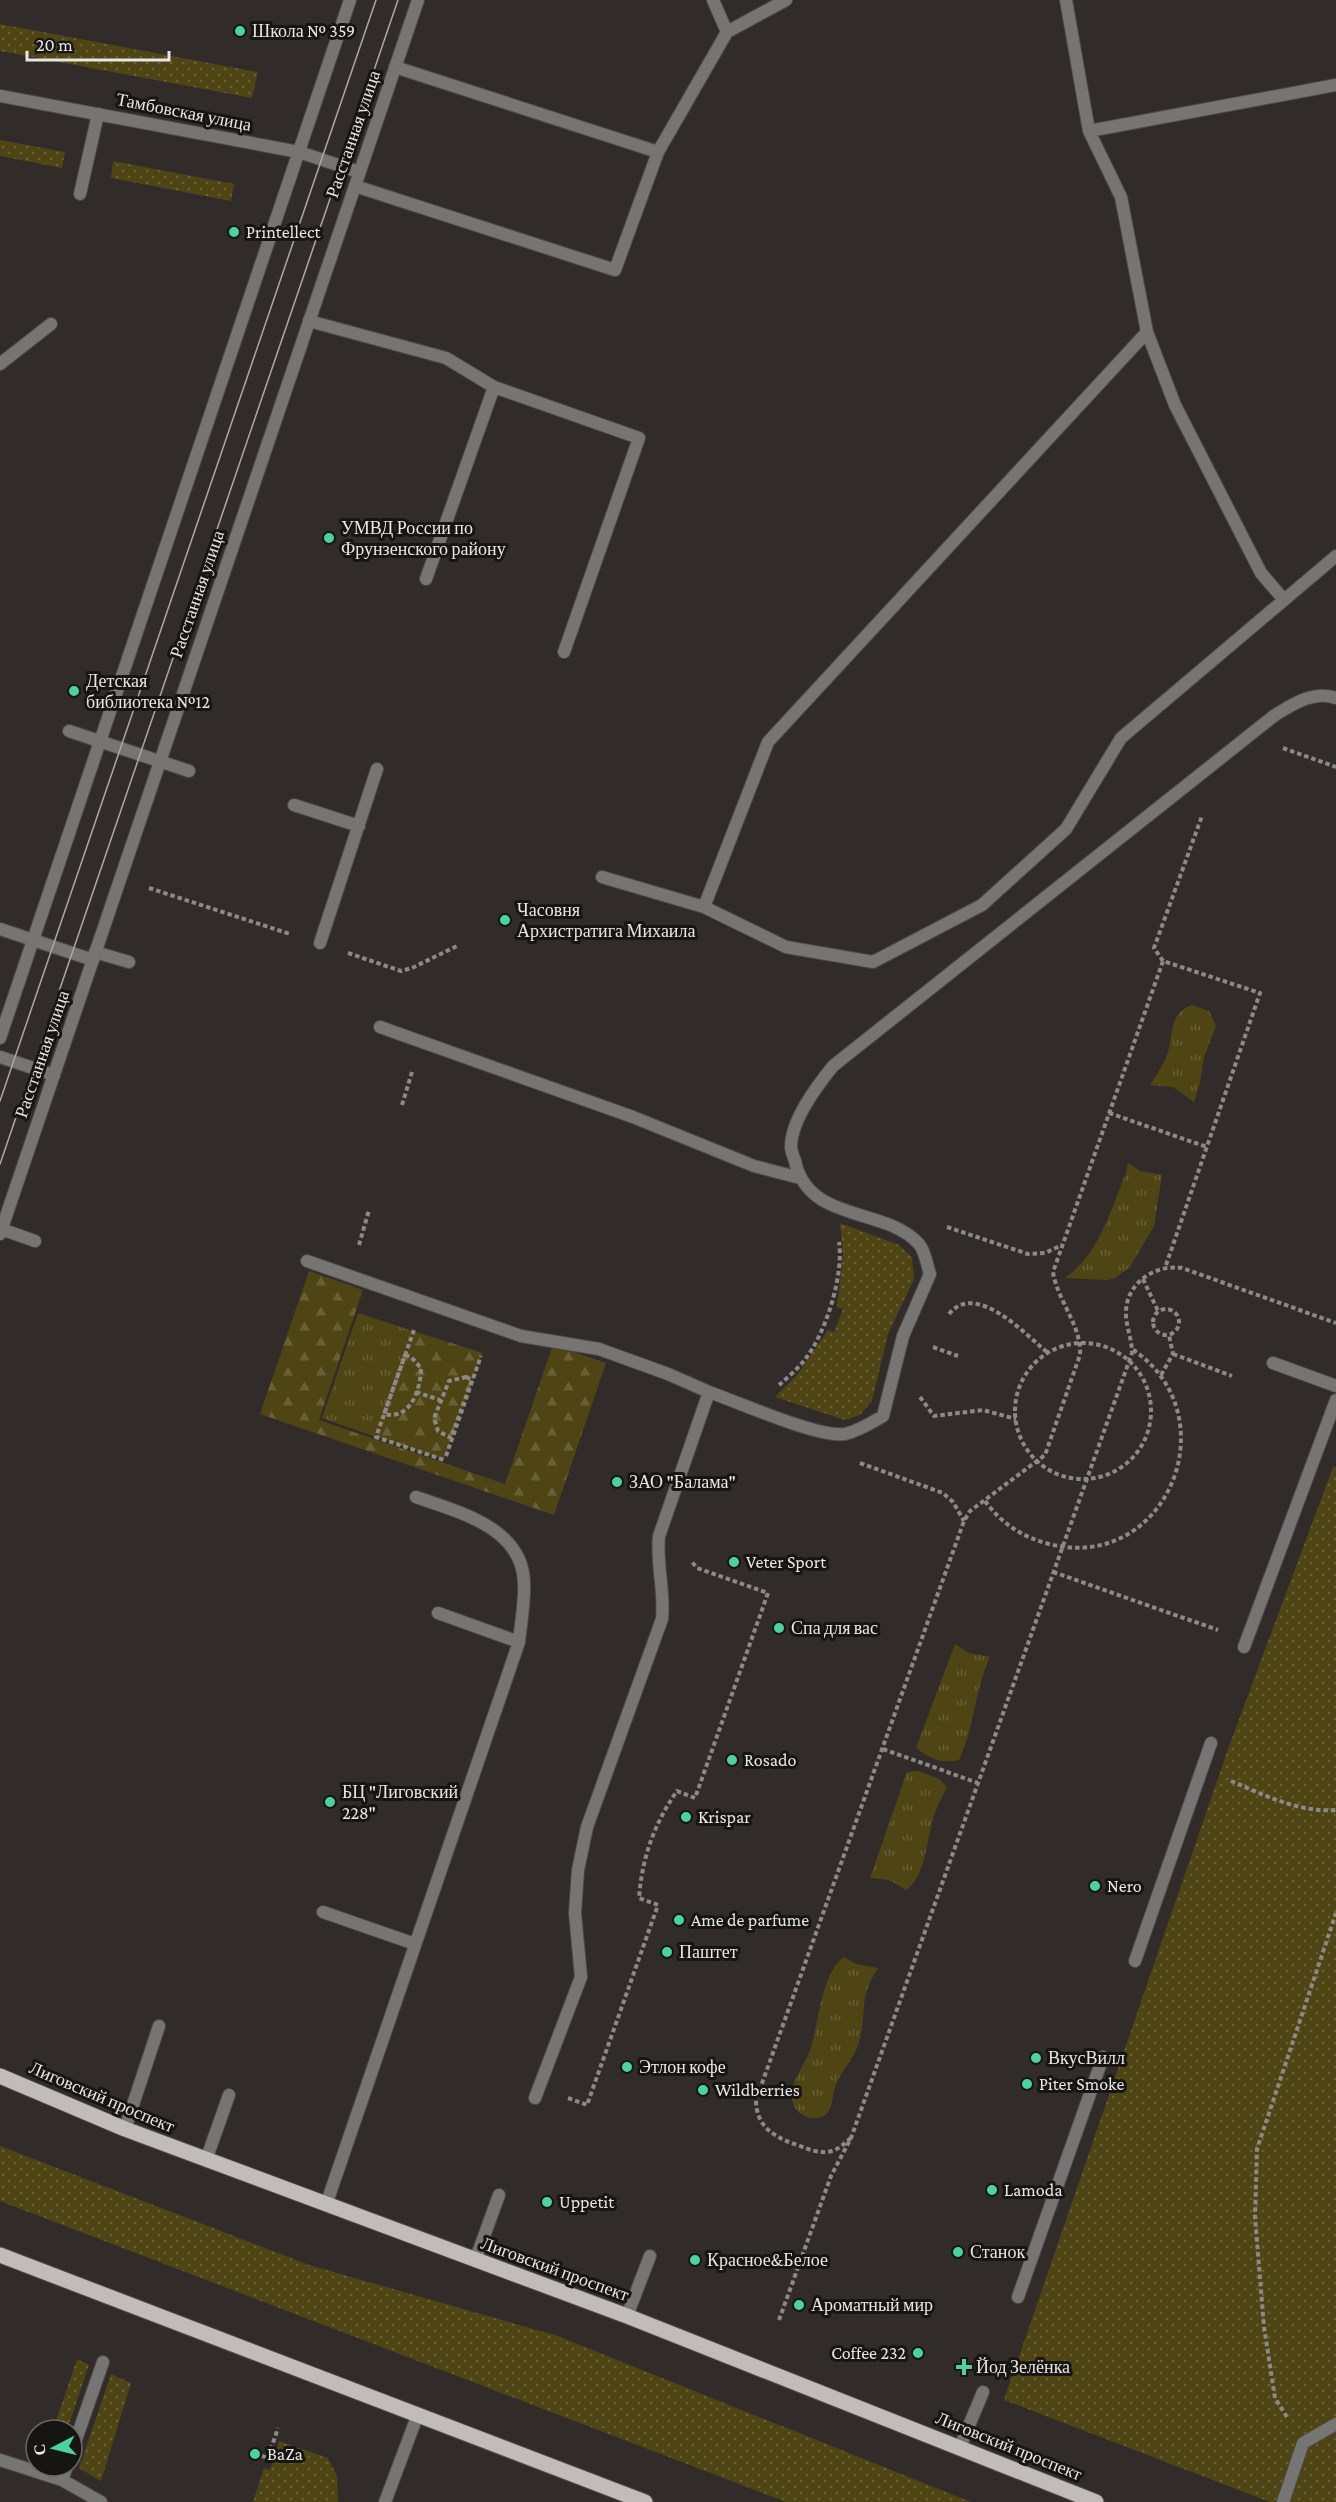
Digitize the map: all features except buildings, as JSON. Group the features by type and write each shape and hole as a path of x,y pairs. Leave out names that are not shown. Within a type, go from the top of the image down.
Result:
{"main road":[{"name":"Лиговский проспект","path":"0,2076 125,2129 627,2316 1096,2502"},
{"path":"0,2087 18,2083"},
{"path":"0,2255 645,2502"}],"street":[{"path":"0,1038 350,0"},
{"name":"Расстанная улица","path":"1,1231 418,0"},
{"path":"713,0 727,32"},
{"path":"355,186 615,270 658,152 727,32 786,0"},
{"path":"1066,0 1089,131 1121,196 1147,332 1175,405 1261,573 1284,600"},
{"path":"395,66 658,152"},
{"path":"1089,131 1336,84"},
{"name":"Тамбовская улица","path":"0,96 299,152 359,172"},
{"path":"80,194 98,114"},
{"path":"309,321 446,358 494,387 639,438 564,652"},
{"path":"0,364 51,324"},
{"path":"704,907 768,742 1147,332"},
{"path":"426,579 494,387"},
{"path":"602,877 704,907 786,947 873,962 982,905 1066,829 1121,738 1336,556"},
{"path":"307,1261 521,1336 599,1349 821,1432 844,1434 862,1428 883,1416 903,1336 930,1274 921,1246 907,1233 822,1201 800,1178 791,1146 801,1113 812,1093 833,1066 1275,715 1302,699 1328,695 1336,698"},
{"path":"69,731 189,771"},
{"path":"320,943 377,769"},
{"path":"294,805 359,826"},
{"path":"0,929 94,956 129,962"},
{"path":"380,1027 633,1118 754,1166 800,1178"},
{"path":"0,1057 54,1075"},
{"path":"1,1231 35,1241"},
{"path":"1273,1363 1336,1386"},
{"path":"537,2093 581,1977 575,1913 578,1870 586,1827 662,1619 664,1602 657,1555 659,1536 709,1392"},
{"path":"1246,1643 1336,1400"},
{"path":"326,2205 519,1642 524,1580 516,1549 480,1520 416,1497"},
{"path":"438,1613 519,1642"},
{"path":"1135,1961 1211,1743"},
{"path":"323,1912 415,1944"},
{"path":"125,2129 159,2026"},
{"path":"1018,2297 1103,2056"},
{"path":"206,2160 229,2095"},
{"path":"476,2261 500,2195"},
{"path":"627,2316 650,2256"},
{"path":"83,2418 103,2361"},
{"path":"960,2447 983,2392"},
{"path":"385,2502 418,2414"},
{"path":"1283,2502 1303,2443 1336,2424"},
{"path":"0,2460 62,2480 101,2502"}],"path":[{"path":"1280,747 1336,767"},
{"path":"1165,1268 1260,993 1163,961 1154,948 1205,807"},
{"path":"142,886 401,971 459,945"},
{"path":"851,2138 830,2152 817,2152 779,2139 762,2123 756,2111 756,2100 964,1521 970,1511 1045,1455 1077,1366 1080,1355 1079,1344 1054,1278 1055,1265 1163,961"},
{"path":"402,1105 423,1043"},
{"path":"1109,1113 1207,1147"},
{"path":"359,1245 369,1210"},
{"path":"942,1225 1028,1254 1045,1253 1063,1244"},
{"path":"772,1392 807,1358 823,1324 837,1276 840,1253 837,1235"},
{"path":"779,2320 831,2176 851,2138 1129,1361 1132,1348 1126,1314 1131,1292 1143,1278 1165,1268 1182,1268 1336,1323"},
{"path":"1143,1278 1158,1311"},
{"path":"423,1302 376,1437 445,1458 491,1326"},
{"path":"948,1316 955,1307 968,1303 1000,1313 1048,1353"},
{"path":"1166,1308 1174,1311 1179,1318 1178,1327 1169,1335 1157,1333 1152,1326 1153,1317 1158,1311 1166,1308"},
{"path":"1161,1376 1173,1354 1169,1335"},
{"path":"1089,1343 1109,1349 1129,1361 1142,1376 1150,1396 1151,1418 1146,1438 1135,1456 1118,1470 1098,1478 1077,1480 1056,1474 1038,1462 1024,1447 1016,1419 1015,1405 1020,1385 1031,1366 1048,1353 1068,1345 1079,1344 1089,1343"},
{"path":"926,1344 958,1356"},
{"path":"985,1501 1014,1528 1034,1540 1062,1547 1090,1546 1119,1538 1144,1522 1169,1491 1180,1462 1181,1427 1178,1407 1161,1376 1154,1366 1132,1348"},
{"path":"1173,1354 1232,1376"},
{"path":"384,1414 399,1415 406,1411 416,1392 421,1368 411,1357 405,1355"},
{"path":"452,1438 444,1436 435,1425 440,1400 449,1381 466,1377 472,1380"},
{"path":"922,1386 920,1397 934,1416 983,1410 1016,1419"},
{"path":"416,1392 440,1400"},
{"path":"852,1460 943,1493 953,1502 964,1521"},
{"path":"537,2093 587,2105 658,1905 639,1898 641,1868 660,1816 677,1791 695,1798 768,1593 697,1568 687,1556"},
{"path":"1053,1572 1246,1643"},
{"path":"883,1749 978,1783"},
{"path":"1202,1769 1267,1797 1319,1812 1336,1810"},
{"path":"1303,2443 1275,2398 1264,2327 1255,2217 1257,2149 1336,1913"},
{"path":"262,2456 268,2458 278,2428"}],"green space":[{"path":"0,24 258,72 252,98 0,51"},
{"path":"0,140 65,152 62,168 0,156"},
{"path":"113,161 234,184 231,201 111,178"},
{"path":"1192,1005 1209,1011 1216,1026 1204,1057 1194,1102 1173,1087 1150,1085 1168,1052 1176,1018 1185,1008"},
{"path":"1128,1163 1140,1171 1162,1175 1154,1226 1130,1267 1115,1278 1107,1280 1065,1278 1087,1256 1103,1230"},
{"path":"840,1223 899,1245 912,1257 914,1279 888,1334 872,1401 860,1415 845,1420 775,1397 798,1374 828,1330 834,1332 843,1309 837,1307 843,1255"},
{"path":"309,1271 363,1290 319,1420 505,1484 553,1345 606,1363 554,1515 260,1414"},
{"path":"358,1313 413,1331 376,1437 322,1418"},
{"path":"413,1331 483,1353 444,1460 376,1437"},
{"path":"1333,1467 1336,1468 1336,2502 1270,2502 1004,2400 1228,1749"},
{"path":"955,1644 969,1653 990,1657 959,1760 942,1761 931,1758 916,1748"},
{"path":"919,1771 939,1779 947,1787 932,1822 922,1866 913,1884 906,1890 889,1880 870,1878 907,1772"},
{"path":"844,1957 856,1964 878,1968 867,1989 862,2031 857,2048 837,2082 829,2111 820,2118 807,2117 799,2113 794,2106 793,2086 810,2050 830,1974"},
{"path":"0,2146 309,2265 555,2335 971,2502 786,2502 0,2201"},
{"path":"77,2359 89,2365 71,2418 57,2418"},
{"path":"111,2374 131,2383 101,2481 84,2471 84,2453"},
{"path":"279,2441 328,2458 337,2476 338,2502 253,2502 264,2468 270,2470"}],"tram line":[{"path":"0,1101 376,0"},
{"path":"0,1164 398,0"}],"place":[{"name":"Школа № 359","path":"240,31"},
{"name":"Printellect","path":"234,232"},
{"name":"УМВД России по Фрунзенского району","path":"329,538"},
{"name":"Детская библиотека №12","path":"74,691"},
{"name":"Часовня Архистратига Михаила","path":"505,920"},
{"name":"ЗАО \"Балама\"","path":"617,1482"},
{"name":"Veter Sport","path":"734,1562"},
{"name":"Спа для вас","path":"779,1628"},
{"name":"Rosado","path":"732,1760"},
{"name":"БЦ \"Лиговский 228\"","path":"330,1802"},
{"name":"Krispar","path":"686,1817"},
{"name":"Nero","path":"1095,1886"},
{"name":"Ame de parfume","path":"679,1920"},
{"name":"Паштет","path":"667,1952"},
{"name":"ВкусВилл","path":"1036,2058"},
{"name":"Этлон кофе","path":"627,2067"},
{"name":"Piter Smoke","path":"1027,2084"},
{"name":"Wildberries","path":"703,2090"},
{"name":"Lamoda","path":"992,2190"},
{"name":"Uppetit","path":"547,2202"},
{"name":"Станок","path":"958,2252"},
{"name":"Красное&Белое","path":"695,2260"},
{"name":"Ароматный мир","path":"799,2305"},
{"name":"Coffee 232","path":"918,2353"},
{"name":"Йод Зелёнка","path":"964,2367"},
{"name":"BaZa","path":"255,2454"}]}
